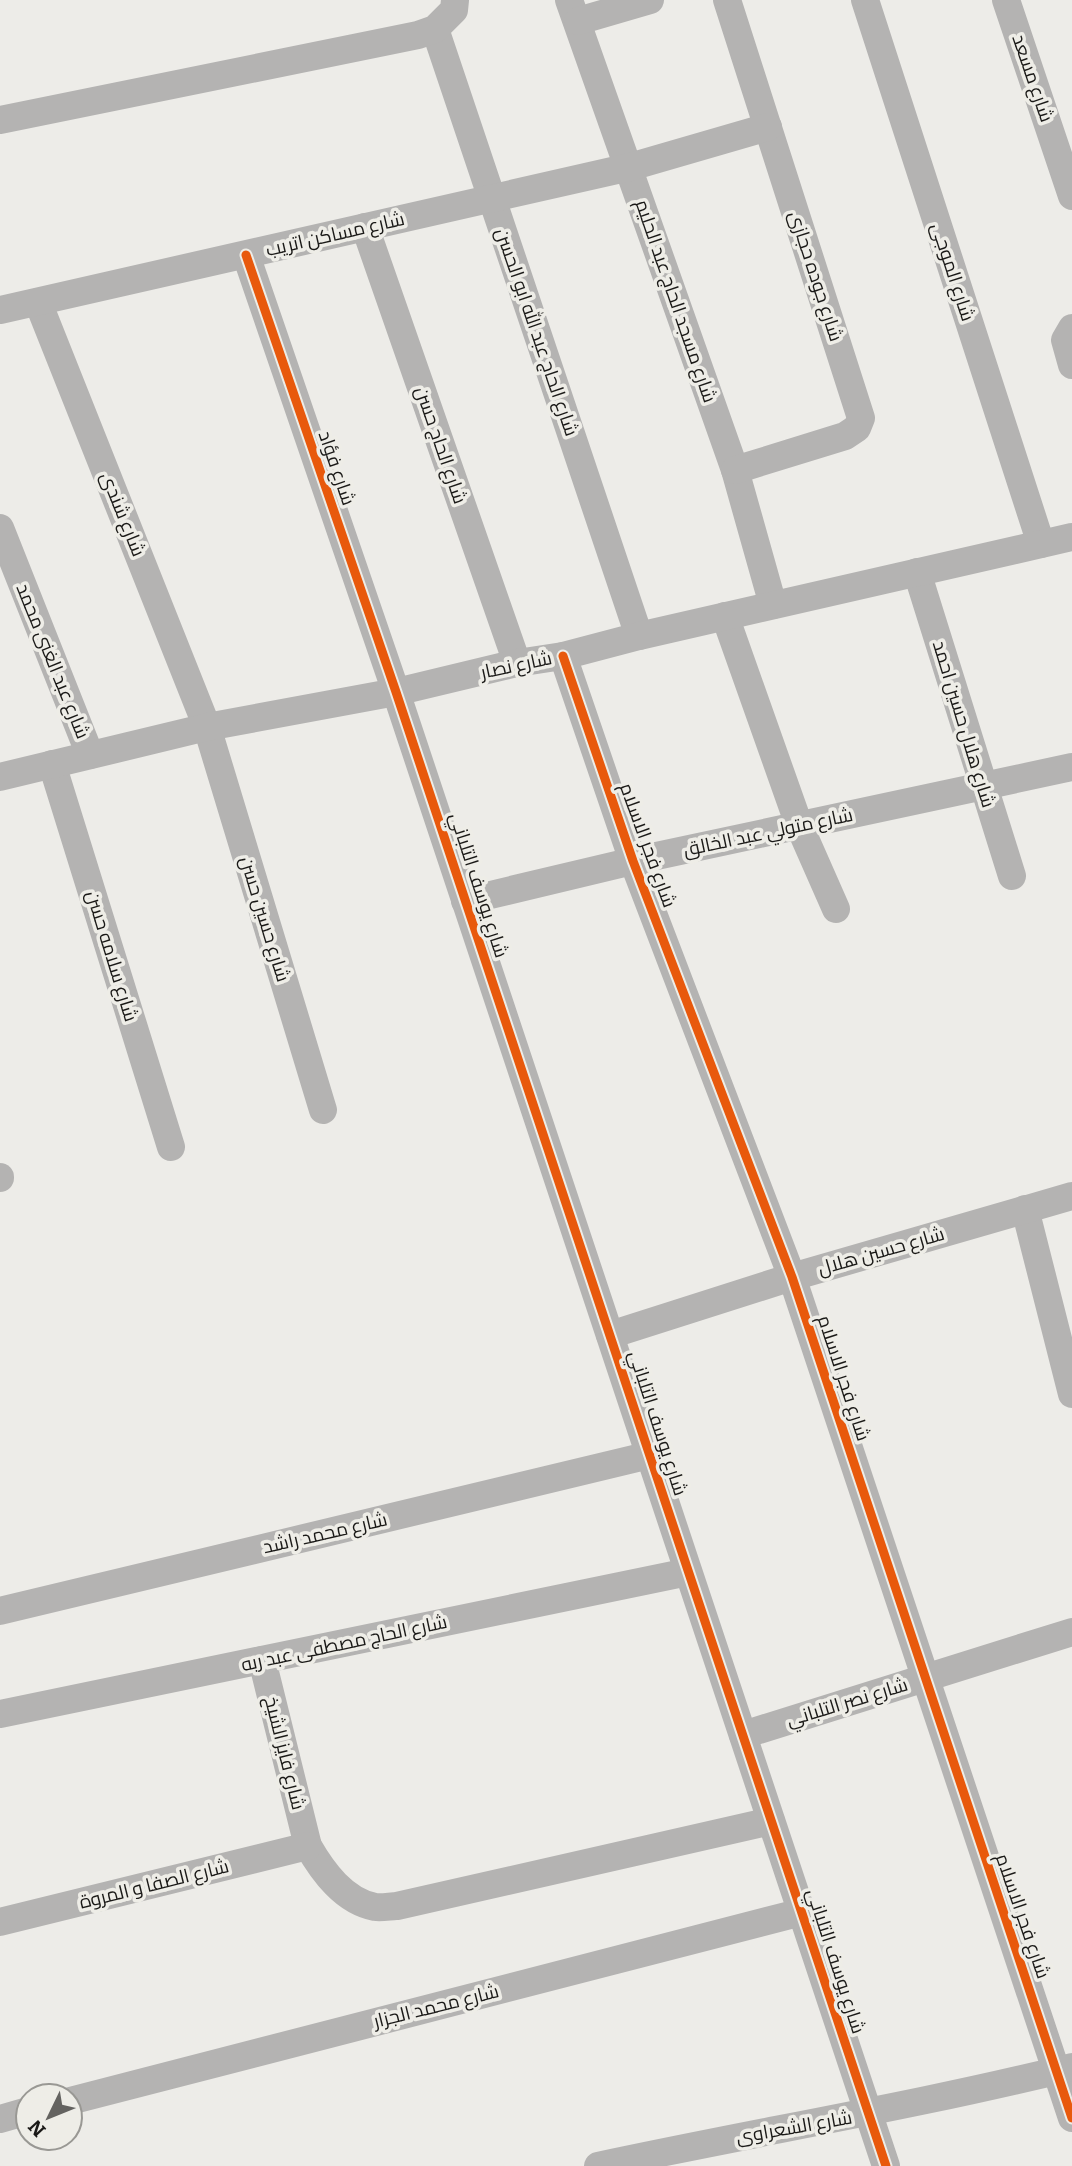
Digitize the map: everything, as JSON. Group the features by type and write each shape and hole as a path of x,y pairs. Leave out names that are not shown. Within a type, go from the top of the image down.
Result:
{"street":[{"path":"0,120 418,35 435,29 454,10 455,0"},
{"path":"573,10 650,0"},
{"name":"شارع جوده حجازى","path":"727,0 860,418 857,428 845,436 735,470"},
{"name":"شارع الموجى","path":"865,0 1041,544"},
{"name":"شارع مسعد","path":"1006,0 1072,196"},
{"name":"شارع مسجد الحاج عبد الحليم","path":"573,10 735,470 773,605"},
{"name":"شارع الحاج عبد الله ابو الحسن","path":"435,29 639,635"},
{"name":"شارع مساكن اتريب","path":"0,310 630,167 768,127"},
{"name":"شارع الحاج حسن","path":"366,227 517,663"},
{"name":"شارع فؤاد","path":"246,255 396,692"},
{"name":"شارع شندى","path":"38,302 207,727"},
{"path":"1072,328 1065,340 1072,366"},
{"name":"شارع عبد الغنى محمد","path":"0,528 90,755"},
{"name":"شارع نصار","path":"0,777 207,727 396,692 517,663 563,656 639,635 1072,537"},
{"name":"شارع هلال حسين احمد","path":"917,572 1013,876"},
{"path":"725,616 799,825 835,909"},
{"name":"شارع فجر الاسلام","path":"563,656 633,861 792,1277 925,1678 1064,2068 1072,2118"},
{"name":"شارع يوسف التلباني","path":"396,692 886,2166"},
{"name":"شارع حسين حسن","path":"207,727 323,1110"},
{"name":"شارع سلامه حسن","path":"52,764 171,1147"},
{"name":"شارع متولي عبد الخالق","path":"466,901 633,861 1072,767"},
{"name":"شارع حسين هلال","path":"610,1335 792,1277 1072,1196"},
{"path":"1025,1209 1072,1394"},
{"name":"شارع محمد راشد","path":"0,1611 650,1455"},
{"name":"شارع الحاج مصطفى عبد ربه","path":"0,1714 688,1572"},
{"name":"شارع نصر التلباني","path":"743,1735 1072,1632"},
{"name":"شارع فايز الشيخ","path":"262,1660 308,1846 319,1866 333,1882 352,1897 376,1907 397,1906 771,1821"},
{"name":"شارع الصفا و المروة","path":"0,1922 308,1846"},
{"name":"شارع محمد الجزار","path":"84,2097 802,1912"},
{"name":"شارع الشعراوى","path":"598,2166 714,2154 868,2113 1064,2068"}],"cycle path":[{"path":"246,255 396,692 886,2166"},
{"path":"563,656 633,861 792,1277 1072,2118"}]}
